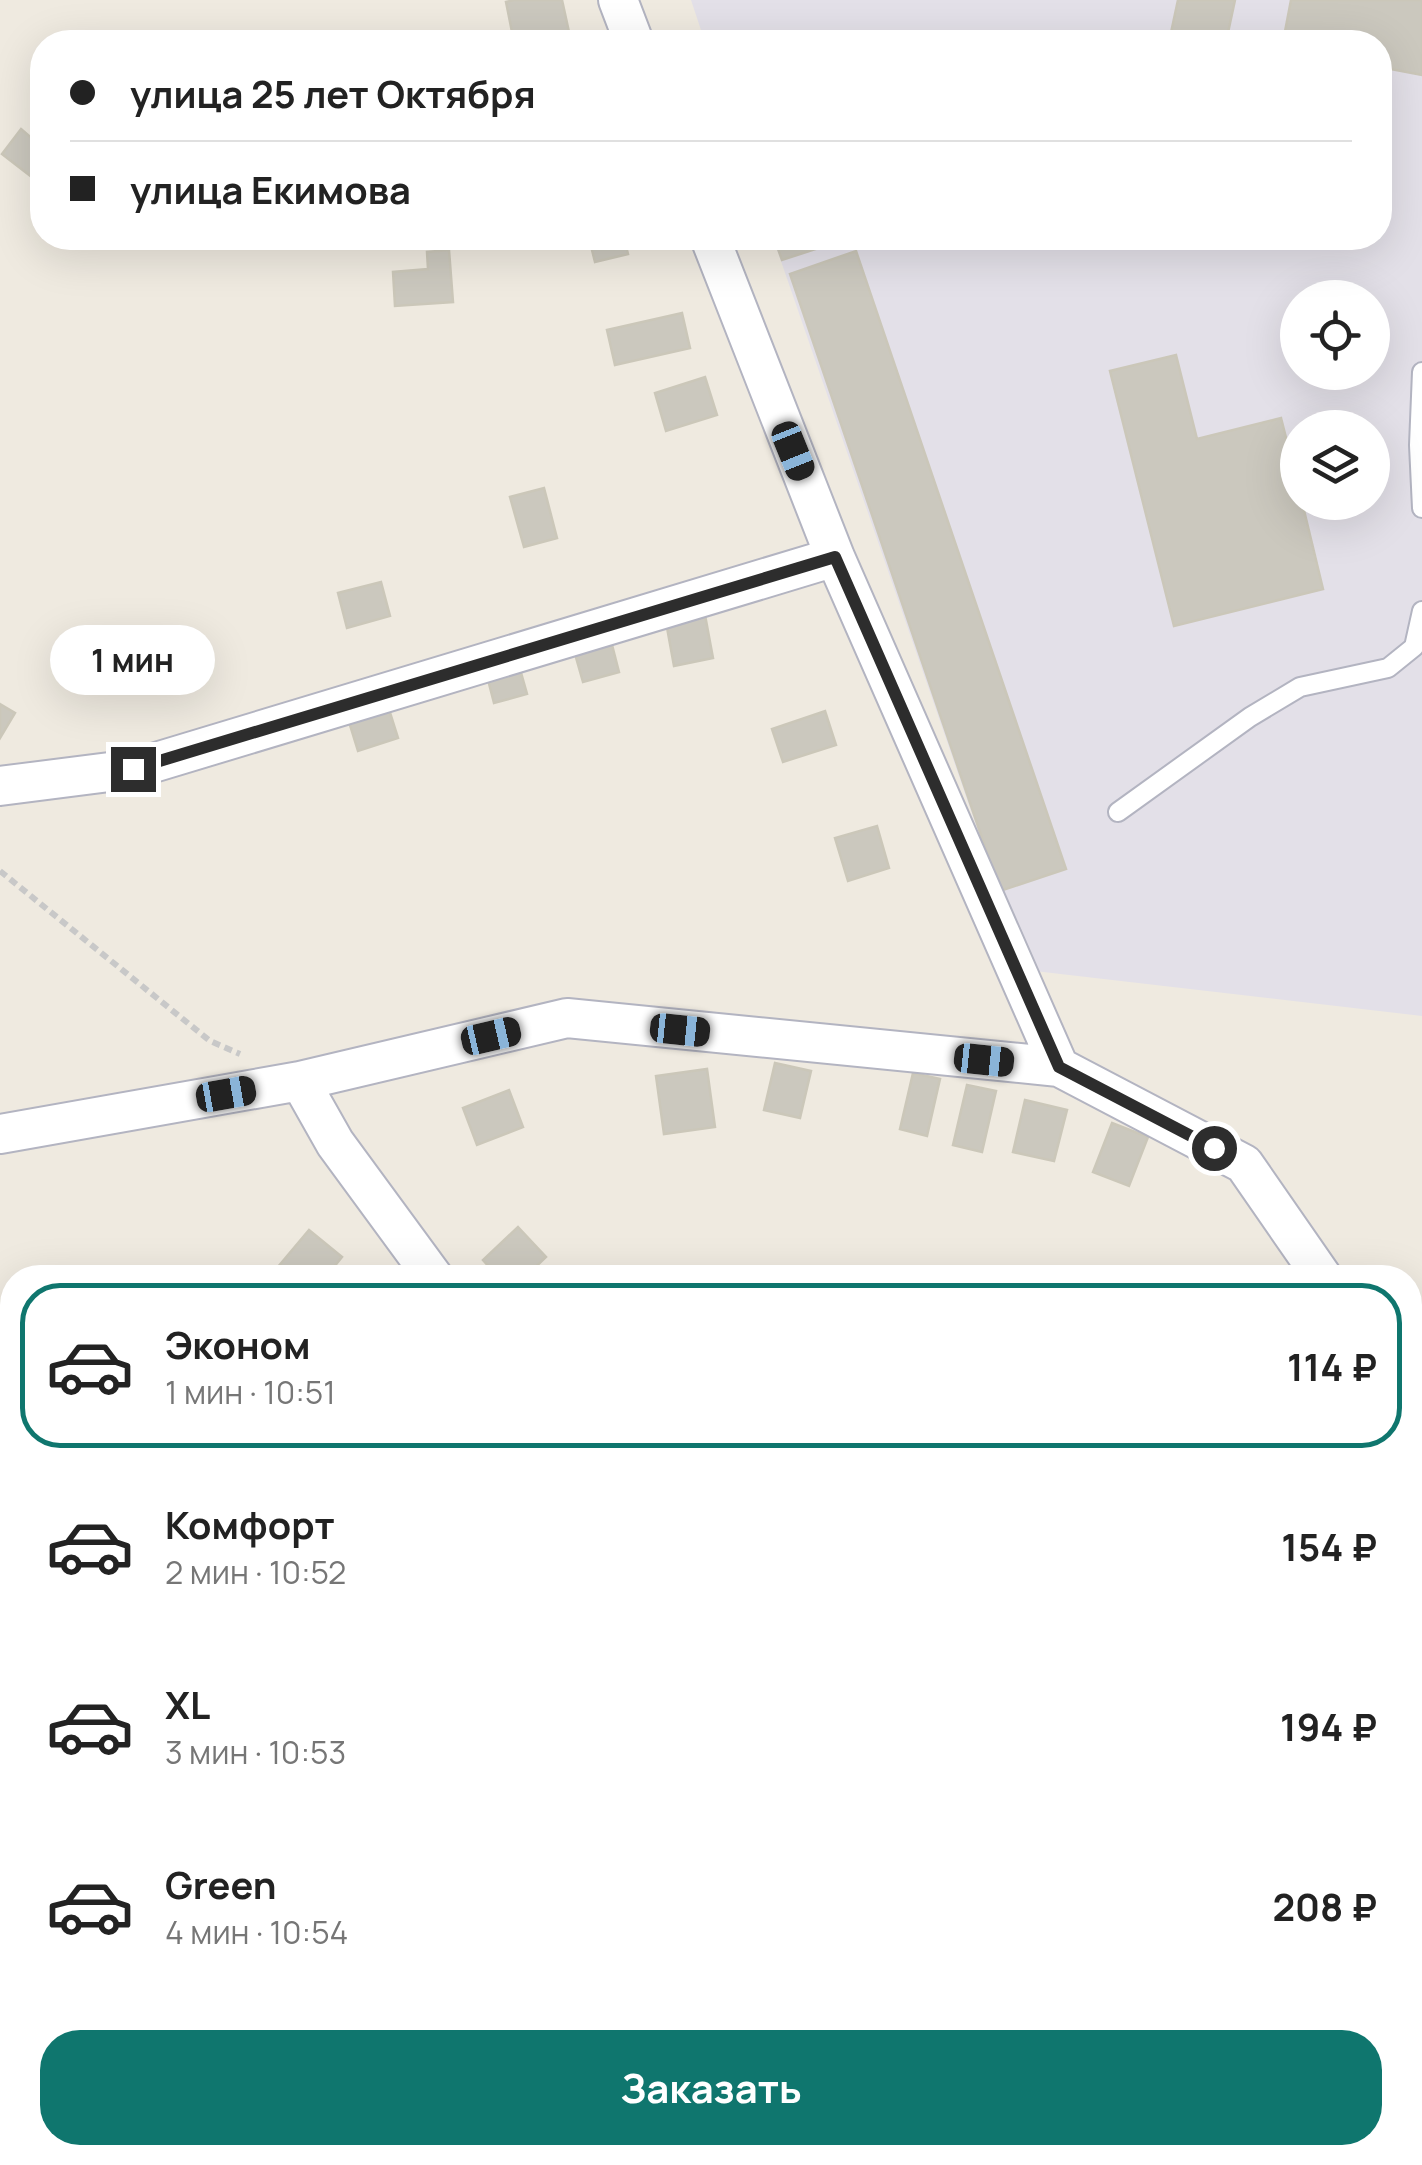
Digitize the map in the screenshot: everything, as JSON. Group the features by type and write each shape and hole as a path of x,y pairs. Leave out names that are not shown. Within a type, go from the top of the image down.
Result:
{"street":[{"path":"618,0 629,30"},
{"path":"715,250 835,557 1059,1067"},
{"path":"0,786 133,769 835,557"},
{"path":"0,1134 300,1081 567,1018 1059,1067 1244,1164 1314,1265"},
{"path":"300,1081 335,1143 424,1265"}],"lane":[{"path":"1422,372 1422,508"},
{"path":"1118,812 1250,717 1300,687 1388,668 1414,647 1422,611"}],"path":[{"path":"0,871 210,1040 246,1057"}],"shaded area":[{"path":"691,0 1422,0 1422,1016 1026,970 777,250 1392,250 1392,30 701,30"}],"building":[{"path":"562,0 569,30 512,30 506,2"},
{"path":"1178,0 1235,0 1229,30 1172,30"},
{"path":"1291,0 1422,0 1422,75 1392,69 1392,30 1285,30"},
{"path":"21,129 30,137 30,176 2,154"},
{"path":"449,250 453,302 395,306 393,272 428,269 427,252"},
{"path":"592,250 627,250 628,254 595,262"},
{"path":"778,250 812,250 782,260"},
{"path":"856,251 1066,869 1000,891 790,274"},
{"path":"682,313 690,348 615,365 607,330"},
{"path":"1176,355 1197,439 1280,418 1280,520 1306,520 1323,589 1174,626 1110,371"},
{"path":"705,377 717,415 666,431 655,393"},
{"path":"544,488 557,538 524,547 510,497"},
{"path":"381,582 390,616 347,628 338,593"},
{"path":"705,615 713,658 674,666 666,622"},
{"path":"610,637 619,672 583,682 573,647"},
{"path":"516,655 527,694 494,703 484,664"},
{"path":"386,700 398,738 358,751 346,712"},
{"path":"0,704 15,713 0,738"},
{"path":"825,711 836,745 783,762 772,729"},
{"path":"877,826 889,868 848,881 835,838"},
{"path":"775,1063 811,1071 800,1118 764,1110"},
{"path":"707,1069 715,1127 664,1134 656,1076"},
{"path":"913,1073 940,1079 927,1136 900,1129"},
{"path":"967,1085 996,1091 982,1152 953,1145"},
{"path":"509,1090 523,1127 477,1145 463,1108"},
{"path":"1025,1100 1067,1110 1054,1161 1013,1152"},
{"path":"1112,1123 1148,1137 1129,1186 1093,1172"},
{"path":"518,1227 546,1257 538,1265 487,1265 483,1260"},
{"path":"309,1230 342,1257 336,1265 280,1265"}],"route":[{"path":"133,769 835,557 1059,1067 1214,1148"}]}
